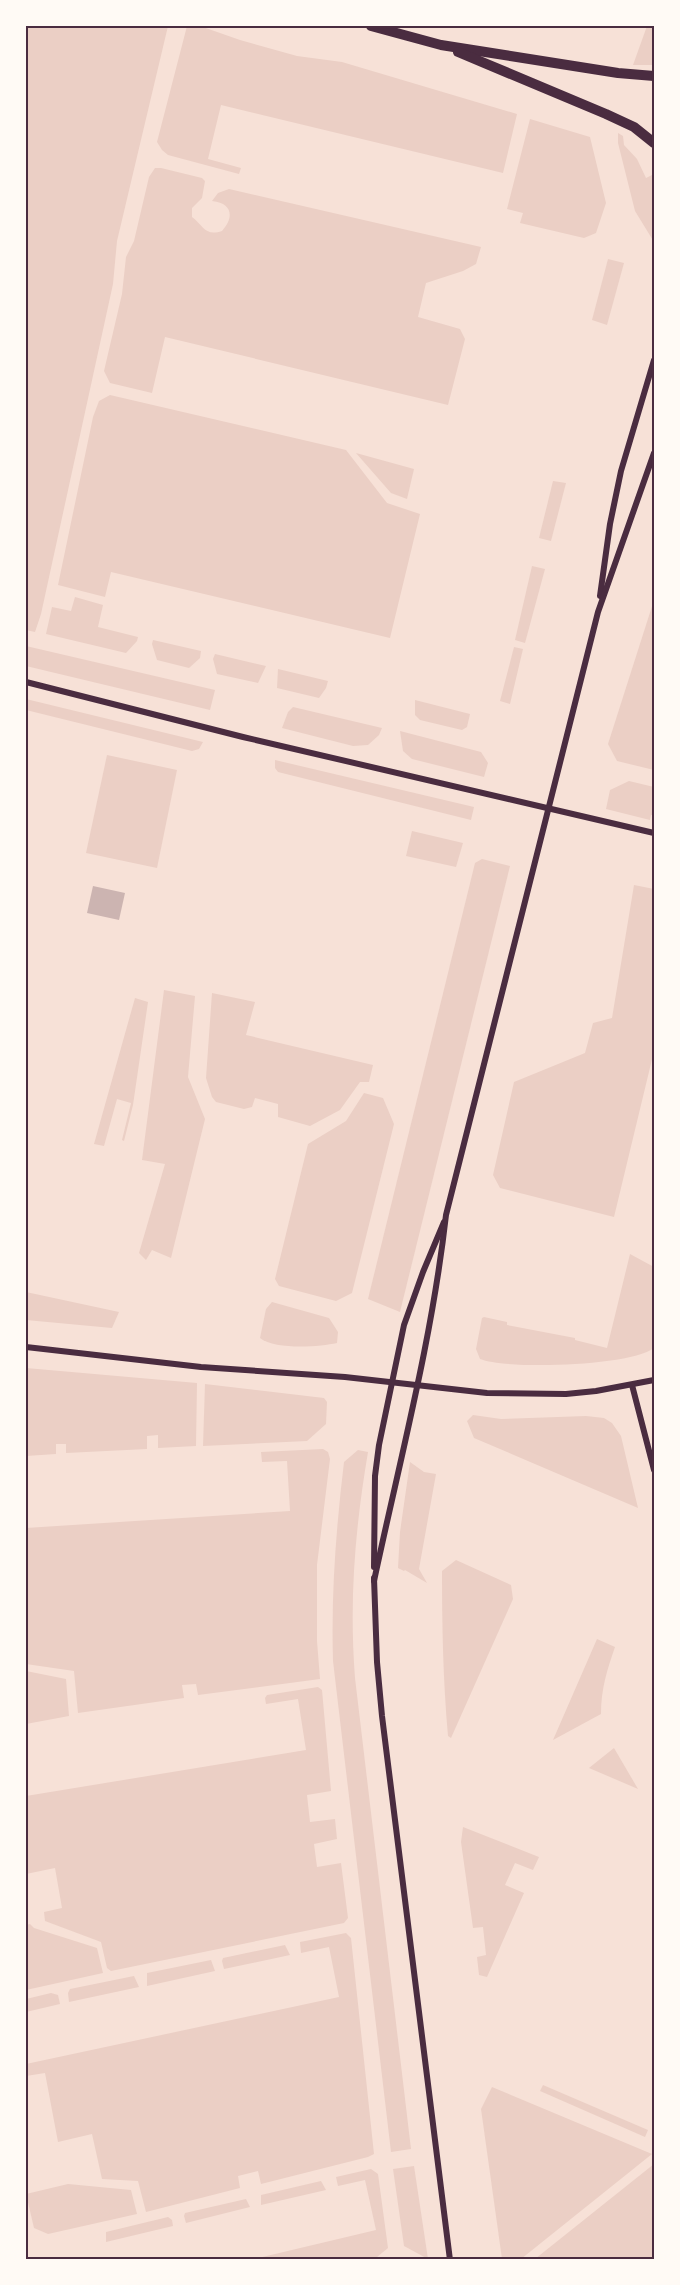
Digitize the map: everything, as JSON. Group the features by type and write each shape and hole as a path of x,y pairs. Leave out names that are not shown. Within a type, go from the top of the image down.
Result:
{"street":[{"path":"371,26 441,45 618,74 654,76"},
{"path":"441,45 606,114 634,127 654,143"},
{"path":"597,612 610,524 621,471 654,360"},
{"path":"374,1581 430,1331 440,1273 446,1215 547,808 597,612 654,453"},
{"path":"26,682 243,737 654,833"},
{"path":"446,1215 404,1325 379,1445 375,1476 374,1581 382,1716 450,2259"},
{"path":"26,1347 201,1367 520,1394 566,1394 654,1380"},
{"path":"632,1385 654,1470"}],"shaded area":[{"path":"26,26 168,26 117,241 113,284 41,614 35,632 26,630"},
{"path":"187,26 200,26 297,56 342,62 517,114 503,173 221,105 208,159 241,168 239,174 168,155 157,142"},
{"path":"647,26 654,26 654,65 633,65"},
{"path":"530,119 590,137 606,203 596,233 584,238 520,223 523,213 507,209"},
{"path":"618,133 623,136 624,145 637,159 646,178 652,175 654,179 654,242 635,211 618,143"},
{"path":"155,168 202,178 205,181 202,198 192,208 192,217 212,232 222,231 230,216 228,208 219,202 212,201 218,193 229,189 481,247 476,264 463,271 426,283 418,317 460,329 465,339 448,405 165,337 152,393 110,383 104,371 122,294 126,257 134,241 149,177"},
{"path":"608,259 624,263 607,325 592,320"},
{"path":"110,395 346,450 387,503 420,514 390,638 111,572 105,597 58,585 93,417 99,401"},
{"path":"356,453 414,469 407,499 391,493"},
{"path":"553,481 566,483 551,541 539,538"},
{"path":"532,566 545,569 525,643 515,640"},
{"path":"75,597 103,605 98,627 138,637 137,641 126,653 46,634 52,607 71,611"},
{"path":"654,600 654,770 617,761 608,744"},
{"path":"153,640 201,651 200,658 189,668 157,660"},
{"path":"26,646 215,690 210,710 26,666"},
{"path":"514,647 523,649 510,704 500,701"},
{"path":"215,654 266,666 258,683 217,674 213,659"},
{"path":"278,669 328,681 326,688 319,698 277,688"},
{"path":"26,699 203,742 199,749 192,751 26,710"},
{"path":"415,700 470,714 467,727 462,730 420,720 415,715"},
{"path":"293,707 382,728 379,735 368,745 353,746 282,728 288,712"},
{"path":"400,731 481,752 488,763 484,777 412,759 403,751"},
{"path":"107,755 177,770 157,868 86,853"},
{"path":"275,760 474,807 471,820 278,772 275,768"},
{"path":"629,781 654,787 654,815 651,815 650,820 606,809 610,790"},
{"path":"412,831 463,843 456,867 406,856"},
{"path":"482,859 510,866 400,1312 368,1299 475,863"},
{"path":"634,885 654,889 654,1051 614,1217 500,1188 493,1175 514,1082 585,1053 593,1023 612,1018"},
{"path":"164,990 195,996 188,1077 205,1119 171,1258 152,1250 146,1260 139,1253 165,1164 142,1160"},
{"path":"212,993 255,1002 246,1035 373,1065 369,1082 360,1082 340,1110 310,1126 278,1117 278,1104 255,1098 252,1107 244,1109 216,1102 206,1078"},
{"path":"135,998 148,1002 133,1105 124,1141 122,1140 131,1103 117,1099 104,1146 94,1144"},
{"path":"364,1093 383,1098 394,1124 352,1293 336,1301 279,1286 275,1279 308,1144 346,1121"},
{"path":"630,1254 654,1267 654,1348 621,1359 569,1364 516,1364 480,1359 476,1349 484,1317 507,1322 507,1325 575,1338 575,1340 607,1348"},
{"path":"26,1292 119,1312 112,1328 26,1320"},
{"path":"272,1302 329,1318 338,1332 337,1343 319,1346 286,1346 260,1338 266,1309"},
{"path":"26,1368 197,1383 196,1446 158,1448 158,1435 147,1436 147,1449 66,1453 66,1444 56,1444 56,1454 26,1456"},
{"path":"205,1384 324,1398 327,1402 326,1424 307,1441 203,1446"},
{"path":"473,1415 501,1419 586,1416 604,1418 612,1423 621,1436 638,1508 474,1438 467,1421"},
{"path":"323,1449 328,1452 330,1459 317,1565 317,1641 320,1679 198,1695 196,1684 182,1685 184,1698 78,1713 74,1671 26,1664 26,1636 28,1636 26,1528 290,1511 287,1461 262,1462 261,1452"},
{"path":"358,1450 368,1452 354,1565 355,1678 411,2149 391,2152 333,1661 335,1562 344,1462"},
{"path":"410,1462 424,1472 436,1474 419,1569 427,1583 398,1568 400,1532"},
{"path":"456,1560 511,1585 513,1599 451,1738 448,1736 445,1695 442,1571"},
{"path":"597,1639 615,1647 605,1680 601,1714 553,1740"},
{"path":"26,1671 66,1679 69,1716 26,1724"},
{"path":"318,1687 322,1690 331,1791 307,1795 310,1822 335,1819 337,1839 314,1844 317,1867 341,1863 348,1918 344,1923 111,1971 107,1968 101,1942 45,1921 44,1912 62,1908 55,1868 26,1874 26,1796 306,1750 298,1699 266,1704 265,1698 267,1695"},
{"path":"614,1748 638,1789 589,1768"},
{"path":"463,1827 539,1857 533,1870 515,1863 505,1885 524,1893 487,1977 479,1975 477,1957 486,1955 483,1927 473,1928 461,1842"},
{"path":"30,1924 34,1928 97,1948 103,1973 26,1990 26,1925"},
{"path":"346,1933 351,1938 374,2154 261,2184 258,2171 238,2176 240,2188 146,2212 138,2181 102,2179 92,2134 58,2142 45,2073 26,2076 26,2064 339,1997 329,1947 301,1953 300,1942"},
{"path":"285,1945 290,1955 224,1969 223,1958"},
{"path":"211,1960 215,1971 147,1986 147,1973"},
{"path":"134,1976 139,1987 69,2002 70,1989"},
{"path":"51,1993 58,1995 60,2004 26,2012 26,1999"},
{"path":"543,2085 648,2130 645,2137 540,2091"},
{"path":"492,2087 652,2154 521,2259 502,2259 481,2109"},
{"path":"654,2164 654,2259 535,2259"},
{"path":"414,2166 428,2259 404,2246 393,2169"},
{"path":"371,2169 378,2174 388,2248 377,2257 365,2260 254,2259 376,2230 365,2180 338,2186 336,2177"},
{"path":"321,2181 326,2190 261,2205 261,2195"},
{"path":"68,2184 131,2190 137,2214 48,2234 34,2228 26,2194"},
{"path":"246,2199 250,2207 186,2223 185,2213"},
{"path":"168,2217 172,2220 173,2226 106,2242 106,2232"}],"building":[{"path":"93,886 125,893 119,920 87,913"}]}
